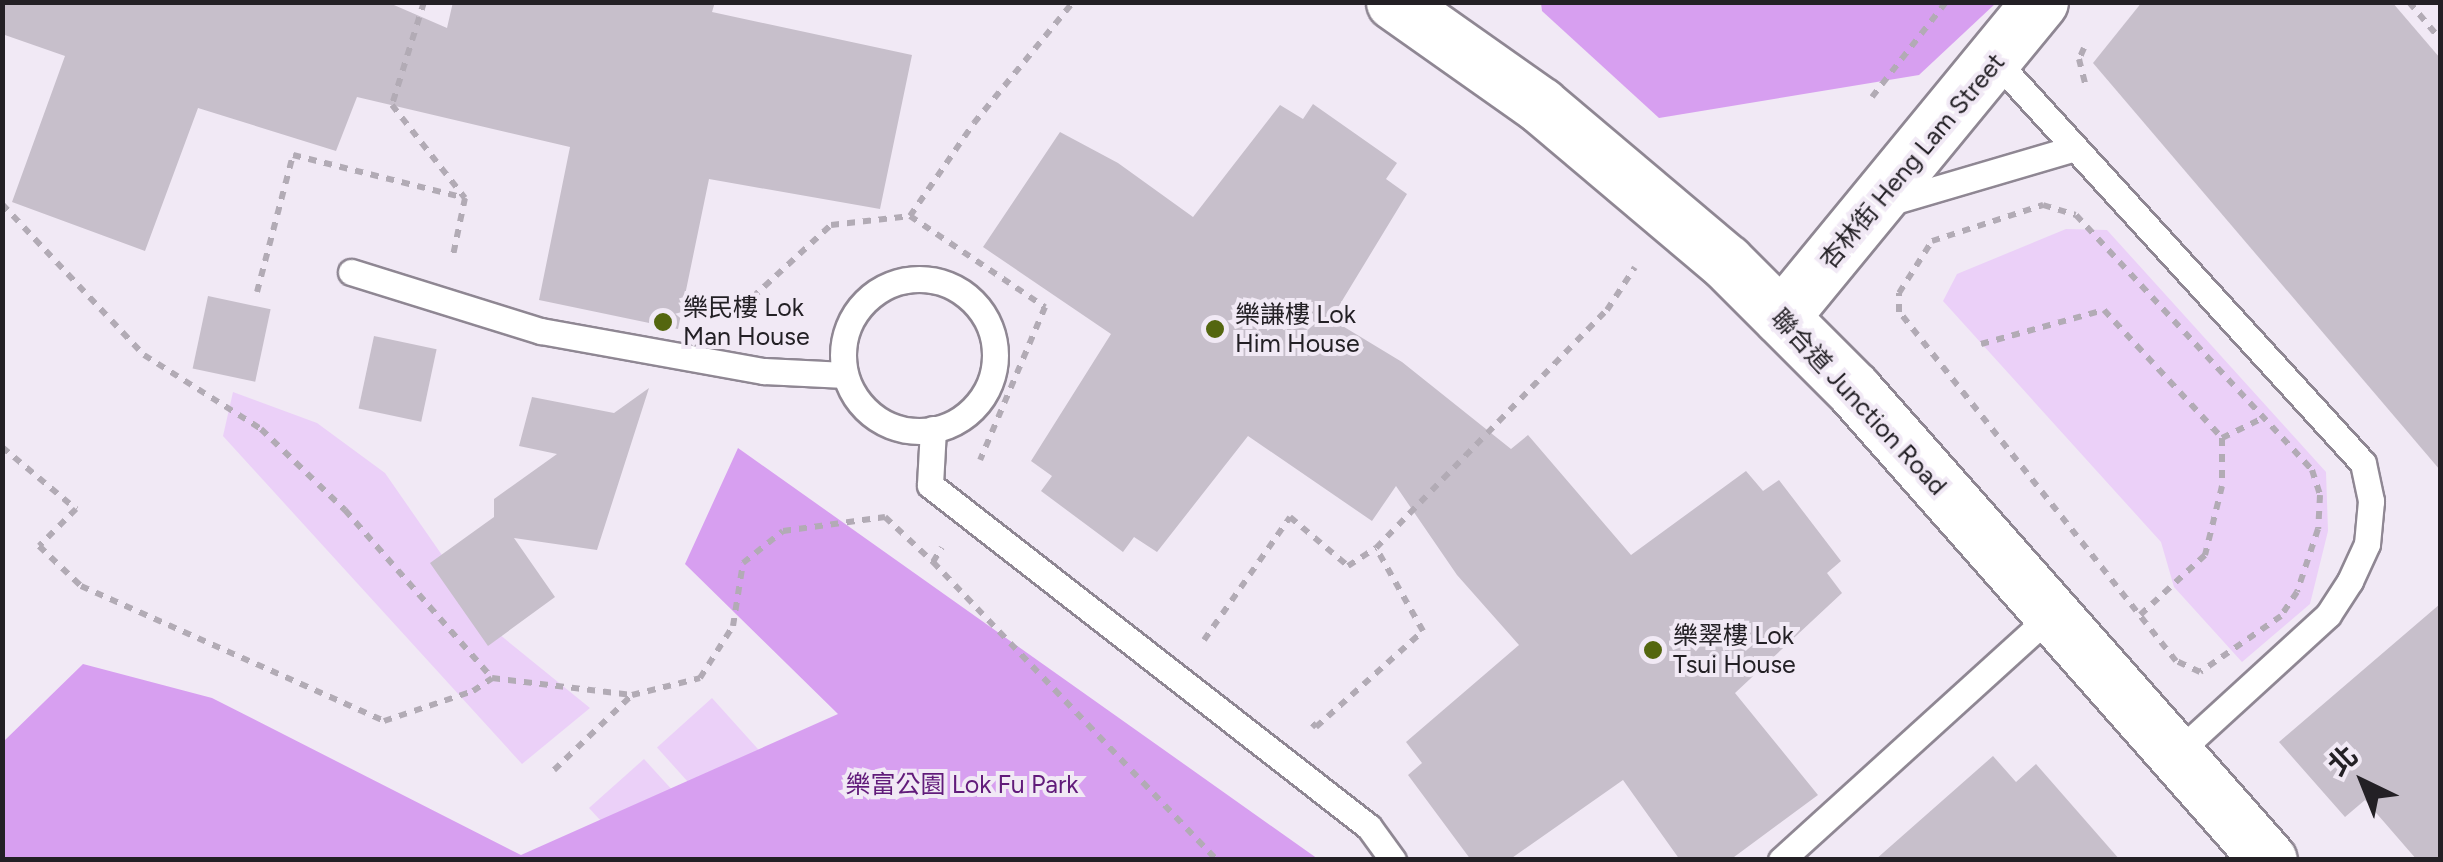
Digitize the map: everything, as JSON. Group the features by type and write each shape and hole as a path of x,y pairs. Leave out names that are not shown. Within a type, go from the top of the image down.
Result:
{"main road":[{"name":"聯合道 Junction Road","path":"1394,2 1540,106 1726,262 2053,614 2269,860"},
{"name":"杏林街 Heng Lam Street","path":"1781,317 1996,61 2040,2"}],"lane":[{"path":"1996,61 2363,463 2370,501 2367,544 2328,614 2177,753"},
{"path":"1873,207 2076,148"},
{"path":"351,272 542,331 764,371 845,375"},
{"path":"911,280 961,290 992,331 990,382 957,421 933,430 910,431 878,419 854,396 845,375 843,348 864,302 911,280"},
{"path":"933,430 930,485 1368,827 1393,860"},
{"path":"1781,860 2053,614"}],"path":[{"path":"424,2 392,106 465,198 444,302"},
{"path":"910,216 974,123 1074,2"},
{"path":"1872,97 1946,2"},
{"path":"2410,2 2440,39"},
{"path":"257,292 293,154 465,198"},
{"path":"2,204 144,355 261,429 492,678 632,695 700,678 733,626 743,563 783,531 885,517 934,562 1216,860"},
{"path":"2060,206 2076,214 2312,470 2320,496 2314,546 2297,592 2282,616 2200,672 2186,670 2140,616 1899,312 1898,293 1909,272 1946,232 2060,206"},
{"path":"692,355 831,225 910,216 1045,307 978,464 993,476"},
{"path":"1200,645 1290,516 1348,566 1376,548 1608,310 1635,267"},
{"path":"1982,344 2104,310 2222,438 2222,486 2205,555 2140,616"},
{"path":"2222,438 2264,418"},
{"path":"2,447 76,509 40,546 98,594 384,721 473,691 492,678"},
{"path":"934,562 963,511"},
{"path":"1302,716 1316,726 1423,631 1376,548"},
{"path":"1186,633 1215,655"},
{"path":"554,770 632,695"}],"shaded area":[{"path":"2066,229 2107,230 2326,472 2328,531 2310,604 2242,662 2174,587 2161,542 1943,301 1957,274"},
{"path":"233,392 317,423 385,473 494,630 590,708 522,764 223,436"},
{"path":"712,698 812,809 757,859 657,748"},
{"path":"644,759 735,859 636,859 589,808"}],"green space":[{"path":"1541,2 1996,3 1919,75 1659,118 1542,11"},
{"name":"樂富公園 Lok Fu Park","path":"738,448 1318,859 3,859 3,742 83,664 212,698 521,855 838,714 685,564"}],"building":[{"path":"2,2 387,2 447,28 453,2 715,2 712,12 912,55 880,209 709,179 678,329 539,300 570,147 357,97 336,151 198,108 145,251 12,202 65,56 2,34"},
{"path":"2142,2 2392,2 2440,58 2440,470 2093,63"},
{"path":"1313,104 1397,163 1386,179 1407,194 1331,319 1402,362 1511,449 1528,435 1631,555 1746,471 1763,491 1779,480 1841,561 1827,573 1842,593 1735,693 1818,795 1730,860 1680,860 1623,780 1509,860 1471,860 1408,775 1422,763 1406,742 1519,645 1457,575 1396,486 1372,521 1248,436 1157,552 1134,537 1123,552 1041,491 1052,476 1031,461 1111,334 983,247 1060,132 1118,163 1193,217 1280,105 1303,119"},
{"path":"208,296 271,309 255,382 193,368"},
{"path":"374,336 437,349 421,422 359,408"},
{"path":"649,388 597,550 514,538 555,597 488,646 430,563 494,517 494,499 557,454 519,446 532,397 614,413"},
{"path":"2440,604 2440,860 2417,860 2365,800 2345,817 2279,742"},
{"path":"1993,756 2016,782 2036,764 2120,860 1875,860"}],"place":[{"name":"樂民樓 Lok Man House","path":"663,322"},
{"name":"樂謙樓 Lok Him House","path":"1215,329"},
{"name":"樂翠樓 Lok Tsui House","path":"1653,650"}]}
